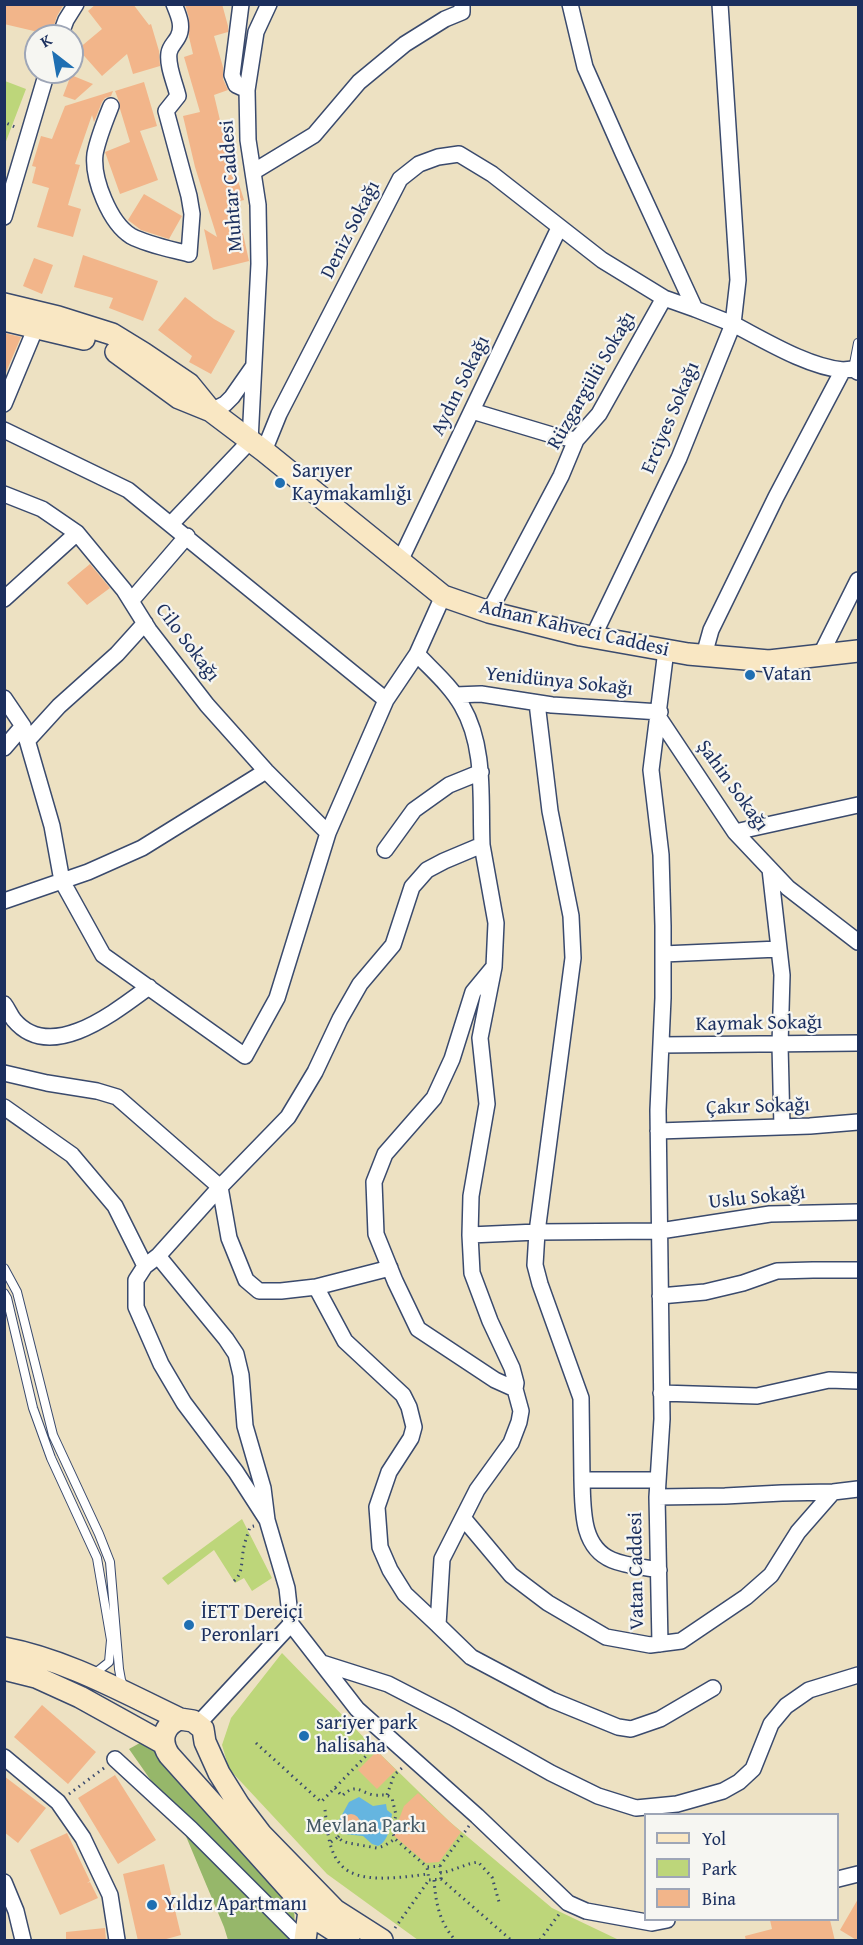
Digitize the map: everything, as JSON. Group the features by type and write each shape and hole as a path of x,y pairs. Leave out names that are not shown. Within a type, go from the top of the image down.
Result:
{"main road":[{"name":"Adnan Kahveci Caddesi","path":"4,304 58,316 112,334 189,384 211,411 443,596 489,612 593,637 704,656 769,661 858,651"},
{"name":"Adnan Kahveci Caddesi","path":"4,320 76,336 120,353 179,398 211,411"},
{"path":"4,1648 26,1652 74,1668 195,1728 239,1805 348,1941"},
{"path":"4,1670 36,1677 80,1697 166,1749 181,1761 195,1759 204,1749 195,1728"},
{"path":"195,1728 169,1725 163,1737 166,1749 322,1911 387,1936"},
{"path":"305,1941 322,1911"}],"street":[{"path":"64,24 76,4"},
{"path":"111,106 98,145 95,165 96,176 112,217 124,231 133,237 189,254 192,214 166,111 178,96 169,60 169,51 178,38 181,28 174,4"},
{"path":"241,4 232,75 236,85 247,90"},
{"name":"Muhtar Caddesi","path":"257,446 253,367 259,264 258,205 248,140 247,90 256,32 268,4"},
{"path":"253,172 314,135 360,82 405,44 445,19 462,12 462,4"},
{"path":"570,4 585,67 695,309"},
{"name":"Erciyes Sokağı","path":"593,637 679,458 733,324 738,280 720,4"},
{"path":"4,217 44,84"},
{"name":"Deniz Sokağı","path":"257,446 279,414 400,179 419,164 438,157 459,154 492,174 602,260 664,298 733,324"},
{"name":"Aydın Sokağı","path":"400,561 560,228"},
{"name":"Rüzgargülü Sokağı","path":"489,612 561,476 576,440 599,414 664,298"},
{"path":"704,656 711,630 776,497 852,370 830,369 779,348 733,324"},
{"path":"4,404 36,327"},
{"path":"211,411 225,404 232,397 253,367"},
{"path":"472,411 576,440"},
{"path":"4,430 128,490 386,700"},
{"path":"171,524 257,446"},
{"name":"Cilo Sokağı","path":"4,494 42,509 77,533 131,601 207,705 266,771 328,833"},
{"path":"4,599 77,533"},
{"path":"131,601 187,536"},
{"path":"820,656 858,580"},
{"path":"4,698 26,733 52,826 62,881 103,955 245,1056 277,998 328,833 386,700 417,654 443,596"},
{"path":"4,748 59,706 117,654 145,623"},
{"name":"Vatan Caddesi","path":"660,1644 657,1497 662,1419 658,1131 663,954 661,855 651,770 666,650"},
{"path":"417,654 455,695 463,707 475,740 481,772 482,845 496,923 494,967 480,1038 487,1104 471,1196 472,1273 490,1321 512,1368 521,1411 511,1443 477,1490 442,1559 438,1625"},
{"name":"Yenidünya Sokağı","path":"455,695 481,694 537,703 659,715"},
{"path":"537,703 550,811 571,915 573,958 537,1232 535,1264 581,1398 585,1527 597,1548 609,1559 659,1570"},
{"name":"Şahin Sokağı","path":"659,715 735,832 788,888 858,942"},
{"path":"4,901 112,862 142,848 266,771"},
{"path":"385,850 414,810 449,785 481,772"},
{"path":"735,832 858,805"},
{"path":"267,1521 236,1472 184,1403 161,1364 136,1307 136,1280 145,1266 158,1256 220,1187 288,1117 315,1072 340,1019 360,984 393,945 411,887 427,870 482,845"},
{"path":"770,869 782,975 780,1045 782,1127"},
{"path":"663,954 779,949"},
{"path":"494,967 473,992 452,1059 434,1098 385,1154 374,1182 376,1234 418,1329 495,1380 515,1389"},
{"path":"4,1004 15,1021 29,1032 44,1038 64,1036 114,1013 149,987"},
{"name":"Kaymak Sokağı","path":"661,1046 858,1043"},
{"path":"4,1073 47,1083 97,1090 117,1097 220,1187 229,1238 246,1280 259,1291 316,1287 390,1268"},
{"path":"4,1107 72,1155 115,1206 145,1266"},
{"name":"Çakır Sokağı","path":"658,1131 858,1122"},
{"name":"Uslu Sokağı","path":"470,1235 660,1231 770,1214 858,1212"},
{"path":"158,1256 236,1354 241,1375 245,1426 263,1488 267,1521 287,1588 291,1624 357,1708 477,1815 568,1903 586,1911 652,1923 662,1921"},
{"path":"660,1296 705,1292 743,1283 777,1271 858,1270"},
{"path":"316,1287 345,1341 403,1395 409,1407 414,1427 411,1438 389,1472 377,1507 380,1547 390,1570 405,1594 471,1657 552,1700 618,1727 632,1729 660,1719 713,1688"},
{"path":"661,1393 757,1396 829,1380 858,1381"},
{"path":"582,1480 658,1480"},
{"path":"657,1497 833,1492 858,1489"},
{"path":"464,1519 511,1575 548,1603 606,1637 650,1645 681,1641 746,1597 771,1575 798,1532 833,1492"},
{"path":"195,1728 291,1624"},
{"path":"322,1664 388,1684 551,1773 598,1796 636,1808 677,1804 723,1791 739,1782 753,1769 771,1724 786,1706 809,1690 858,1675"},
{"path":"4,1757 58,1802 83,1838 110,1895 117,1941"},
{"path":"115,1759 191,1829 305,1941"},
{"path":"839,1879 858,1874"},
{"path":"4,1881 16,1911 23,1941"}],"lane":[{"path":"852,370 858,343"},
{"path":"4,1268 17,1292 53,1436 110,1562 119,1669 121,1680 128,1694"},
{"path":"4,1293 33,1408 51,1458 97,1558 111,1640 109,1662 90,1676"}],"path":[{"path":"234,1581 242,1568 250,1527 267,1521"},
{"path":"256,1743 321,1802 367,1755"},
{"path":"58,1802 115,1759"},
{"path":"387,1795 394,1775 412,1759"},
{"path":"335,1788 342,1796 349,1789 357,1788 392,1798 396,1815 392,1831 395,1839 427,1867 429,1880 387,1936"},
{"path":"325,1810 333,1852 341,1866 353,1873 372,1878 428,1874"},
{"path":"477,1815 440,1866 441,1879 511,1941"},
{"path":"331,1842 345,1830"},
{"path":"338,1837 348,1844 377,1848 395,1839"},
{"path":"440,1873 478,1862 492,1877 499,1902"},
{"path":"427,1867 440,1866"},
{"path":"429,1880 441,1879"},
{"path":"434,1880 435,1901 439,1917 455,1941"},
{"path":"540,1941 568,1903"}],"green space":[{"path":"5,81 26,89 5,144"},
{"path":"242,1519 272,1578 252,1591 244,1578 235,1583 214,1550 168,1585 162,1578"},
{"name":"Mevlana Parkı","path":"282,1653 450,1822 552,1908 619,1940 418,1940 327,1874 229,1769 222,1745 231,1718"},
{"path":"147,1739 294,1899 295,1940 228,1940 180,1822 129,1749"}],"water":[{"path":"359,1797 373,1806 386,1804 387,1810 392,1814 387,1837 378,1846 363,1836 344,1834 340,1828 338,1822 349,1802"}],"building":[{"path":"4,4 64,4 54,24 24,24 24,29 4,24"},
{"path":"96,4 133,4 149,25 151,24 159,51 160,66 133,74 127,54 102,76 84,56 84,44 102,29 88,11"},
{"path":"185,4 222,4 228,26 228,32 214,36 223,67 223,79 228,90 214,95 229,158 231,158 244,200 236,202 249,261 213,270 204,229 217,237 195,167 183,116 200,112 184,57 193,54"},
{"path":"84,80 93,84 75,100 63,96 68,84 84,84"},
{"path":"144,82 157,126 140,131 158,180 120,194 105,152 130,142 115,91"},
{"path":"113,91 111,96 102,102 94,122 92,115 75,164 80,165 68,205 81,209 73,237 37,227 49,188 32,183 36,167 32,166 41,136 52,139 65,106"},
{"path":"144,194 182,216 169,239 141,230 128,220"},
{"path":"83,255 158,281 143,321 109,308 113,298 74,287"},
{"path":"34,258 53,265 42,294 23,286"},
{"path":"185,297 214,319 235,331 211,374 189,362 192,356 158,330"},
{"path":"4,333 21,337 4,377"},
{"path":"90,564 110,588 87,605 67,583"},
{"path":"42,1705 96,1752 68,1784 14,1737"},
{"path":"377,1751 396,1770 377,1789 358,1770"},
{"path":"115,1775 156,1840 118,1864 78,1798"},
{"path":"4,1776 46,1808 18,1843 4,1832"},
{"path":"418,1793 461,1832 439,1862 426,1863 393,1835 404,1806"},
{"path":"347,1814 355,1814 360,1819 358,1830 347,1832 342,1827 342,1819"},
{"path":"67,1833 90,1881 87,1883 90,1882 98,1898 60,1915 30,1850"},
{"name":"Yıldız Apartmanı","path":"164,1864 181,1935 159,1941 138,1941 123,1874"},
{"path":"858,1899 858,1941 840,1930"},
{"path":"770,1921 830,1921 835,1941 746,1941 745,1936 772,1929"},
{"path":"105,1928 106,1941 66,1941 66,1932"}],"place":[{"name":"Sarıyer Kaymakamlığı","path":"280,483"},
{"name":"Vatan","path":"750,675"},
{"name":"İETT Dereiçi Peronları","path":"189,1625"},
{"name":"sariyer park halisaha","path":"304,1736"},
{"name":"Yıldız Apartmanı","path":"152,1905"}]}
